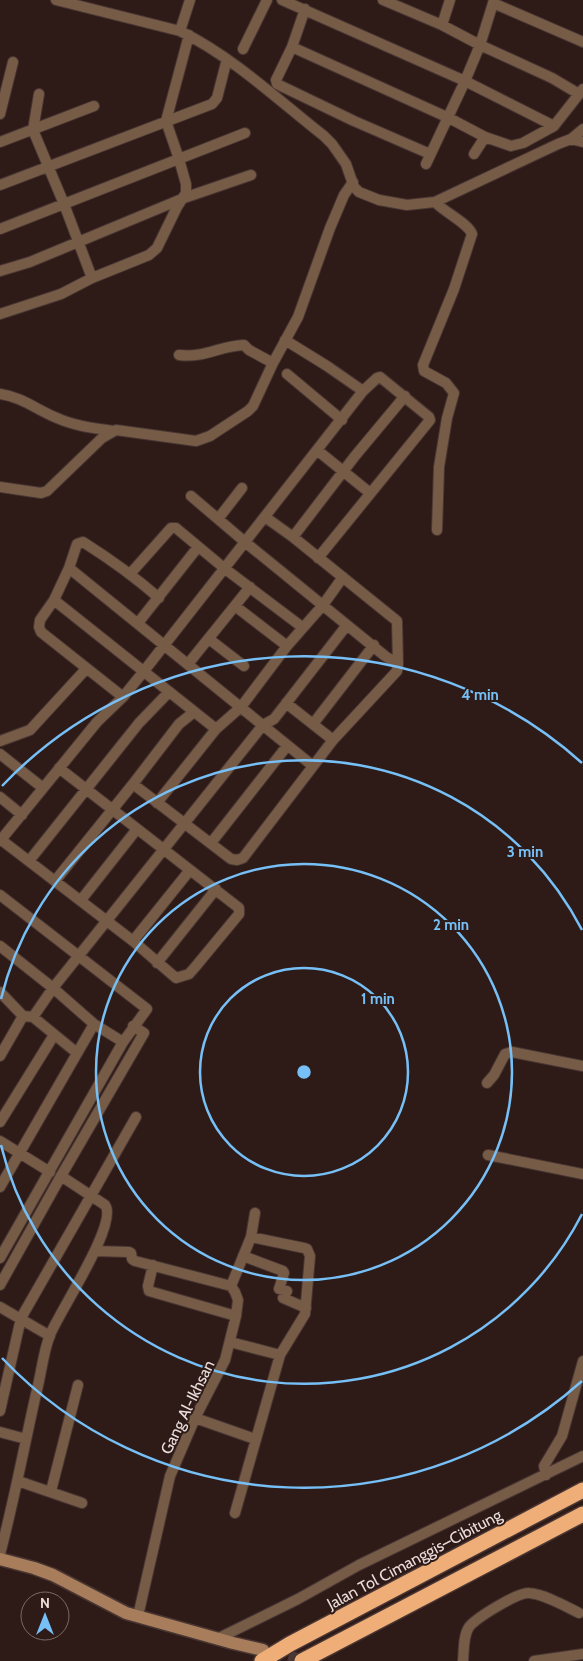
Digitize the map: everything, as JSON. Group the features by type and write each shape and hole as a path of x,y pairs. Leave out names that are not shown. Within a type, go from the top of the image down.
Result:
{"highway":[{"name":"Jalan Tol Cimanggis–Cibitung","path":"263,1655 299,1639 583,1490"},
{"path":"302,1661 583,1514"}],"street":[{"path":"56,0 185,33 227,59 324,136 346,164 355,188 361,194 388,202 408,205 435,202 571,139 583,129"},
{"path":"0,314 61,294 92,278 152,253 157,248 186,193 186,184 179,159 166,122 190,0"},
{"path":"243,49 267,0"},
{"path":"282,0 465,81 554,126"},
{"path":"292,47 448,118 485,138 511,146 516,146 554,126 581,91 480,45 407,5 383,0"},
{"path":"442,25 450,0"},
{"path":"304,9 292,47 276,80 278,85 428,159 465,81 480,45 494,1 583,42"},
{"path":"0,185 196,112 214,103 227,59"},
{"path":"0,114 4,82 13,62"},
{"path":"39,94 33,130 79,241 92,278"},
{"path":"0,142 94,106"},
{"path":"0,229 245,133"},
{"path":"474,154 485,138"},
{"path":"571,139 583,142"},
{"path":"0,271 30,262 184,198 251,176"},
{"path":"0,487 41,493 47,491 102,438 117,429 190,441 210,436 242,416 253,406 273,363 298,317 330,228 344,196 353,182"},
{"path":"435,202 448,214 470,229 472,234 454,289 423,365 424,371 446,383 454,393 447,418 439,467 437,530"},
{"path":"285,340 327,366 363,392"},
{"path":"179,355 197,356 226,347 244,345 248,350 273,363"},
{"path":"287,374 342,420"},
{"path":"59,768 240,908 239,914 189,974 176,978 134,941 0,840 22,815 59,768 97,722 123,697 363,392 378,377 382,378 429,417 430,420 318,558"},
{"path":"0,394 18,398 66,422 114,431"},
{"path":"293,537 405,396"},
{"path":"317,450 370,493"},
{"path":"218,519 242,488"},
{"path":"191,496 322,605 398,664"},
{"path":"134,784 231,859 243,858 333,740 397,671 397,621 265,516"},
{"path":"130,574 171,528 176,528 302,628"},
{"path":"123,697 40,630 40,620 54,600 69,568 77,544 83,542 130,574 159,598"},
{"path":"138,624 198,547"},
{"path":"69,568 313,766"},
{"path":"157,803 216,729 242,707 287,646 343,577"},
{"path":"188,664 250,587"},
{"path":"54,600 216,729"},
{"path":"234,606 287,646"},
{"path":"0,1056 28,1017 107,921 184,822 263,725 274,719 347,625"},
{"path":"209,639 244,666"},
{"path":"313,724 374,645"},
{"path":"0,741 30,730 86,669"},
{"path":"29,861 139,723 169,692"},
{"path":"286,703 333,740"},
{"path":"55,881 134,784 179,724 194,712"},
{"path":"211,843 287,746"},
{"path":"0,754 43,788"},
{"path":"0,797 22,815"},
{"path":"81,900 136,829"},
{"path":"134,941 190,870"},
{"path":"157,963 216,889"},
{"path":"0,895 147,1009 123,1042 0,1256"},
{"path":"0,946 53,988 94,1024 123,1042"},
{"path":"2,997 77,1053"},
{"path":"1,1182 94,1024"},
{"path":"0,1285 144,1033 133,1026"},
{"path":"0,1122 54,1035"},
{"path":"487,1083 505,1054 512,1052 583,1066"},
{"path":"0,1412 21,1318 136,1117"},
{"path":"0,1141 50,1172"},
{"path":"488,1155 583,1174"},
{"path":"0,1554 50,1336 95,1251 105,1226 108,1212 105,1205 61,1176"},
{"path":"95,1251 129,1252 132,1253 133,1260 231,1286 251,1237 255,1213"},
{"path":"235,1513 280,1355 302,1321 306,1308 310,1256 307,1249 251,1237"},
{"path":"243,1256 283,1271 280,1289 287,1291 283,1298 306,1308"},
{"path":"153,1265 148,1286 149,1291 236,1316"},
{"name":"Gang Al-Ikhsan","path":"138,1616 170,1476 195,1418 224,1365 238,1300 231,1286"},
{"path":"0,1307 50,1336"},
{"path":"230,1342 280,1355"},
{"path":"546,1475 544,1466 562,1436 583,1361"},
{"path":"51,1491 78,1385"},
{"path":"195,1418 255,1439"},
{"path":"0,1432 26,1439"},
{"path":"219,1638 312,1592 359,1565 583,1456"},
{"path":"18,1481 82,1503"},
{"path":"0,1559 53,1575 116,1609 219,1638 263,1655"},
{"path":"463,1661 465,1641 469,1627 483,1616 523,1593 538,1595 579,1613"},
{"path":"534,1661 583,1654"}],"tunnel":[{"path":"271,1652 306,1661"}]}
